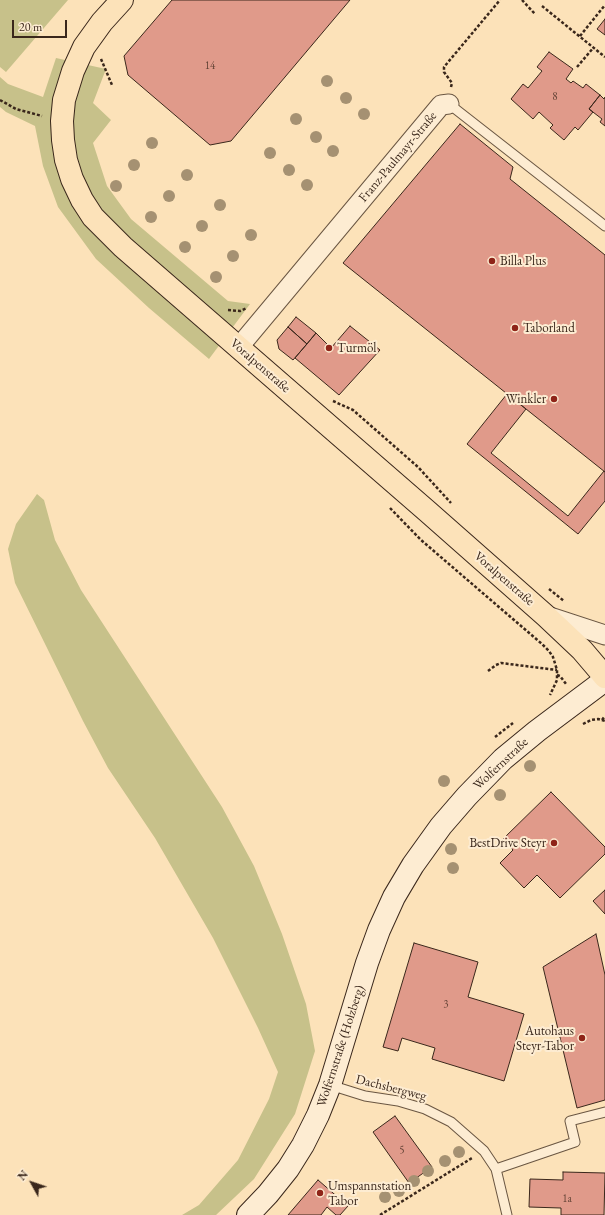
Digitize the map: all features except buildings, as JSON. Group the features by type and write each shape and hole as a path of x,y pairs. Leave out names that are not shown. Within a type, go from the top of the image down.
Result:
{"main road":[{"name":"Voralpenstraße","path":"122,0 102,22 84,47 73,72 64,100 62,121 66,160 72,179 93,218 123,247 546,616 582,650 605,677"},
{"name":"Wolfernstraße","path":"413,865 467,796 503,759 537,731 605,680"},
{"name":"Wolfernstraße (Holzberg)","path":"248,1215 268,1194 288,1169 303,1145 318,1115 330,1086 367,962 379,930 394,897 413,865"}],"street":[{"name":"Franz-Paulmayr-Straße","path":"238,348 442,106 448,95"},
{"path":"546,616 605,635"}],"lane":[{"name":"Franz-Paulmayr-Straße","path":"448,95 605,226"},
{"name":"Dachsbergweg","path":"330,1086 365,1096 398,1101 425,1109 451,1122 484,1151 496,1169 507,1215"},
{"path":"496,1169 575,1142 570,1121 605,1112"}],"path":[{"path":"452,83 444,72 444,68 500,0"},
{"path":"522,0 535,14"},
{"path":"580,36 605,5"},
{"path":"542,6 605,57"},
{"path":"578,67 594,47"},
{"path":"98,59 100,55 112,85"},
{"path":"448,95 452,83"},
{"path":"448,95 452,83"},
{"path":"0,100 16,109 62,121"},
{"path":"226,310 240,311 250,307"},
{"path":"387,504 421,540 542,644 553,657 557,670 557,680 547,700"},
{"path":"488,670 496,664 501,664 557,670"},
{"path":"578,727 591,720 603,721 605,716"},
{"path":"491,741 505,728 518,719"},
{"path":"380,1215 484,1151"}],"shaded area":[{"path":"0,0 68,0 6,72 0,67"},
{"path":"56,58 106,69 93,103 111,120 93,143 107,186 131,219 228,301 250,304 209,359 149,308 96,259 58,207 43,166 35,126 6,112 0,107 0,77 8,84 43,97"},
{"path":"37,494 44,500 55,540 81,590 222,807 254,866 282,934 306,1004 315,1051 295,1114 254,1179 216,1215 182,1215 199,1205 238,1160 269,1099 278,1072 258,1028 213,938 155,838 108,768 83,721 15,583 8,549 16,524"}],"place":[{"name":"Billa Plus","path":"492,261"},
{"name":"Taborland","path":"515,328"},
{"name":"Turmöl","path":"329,348"},
{"name":"Winkler","path":"554,399"},
{"name":"BestDrive Steyr","path":"554,843"},
{"name":"Autohaus Steyr-Tabor","path":"582,1038"},
{"name":"Umspannstation Tabor","path":"320,1193"}]}
